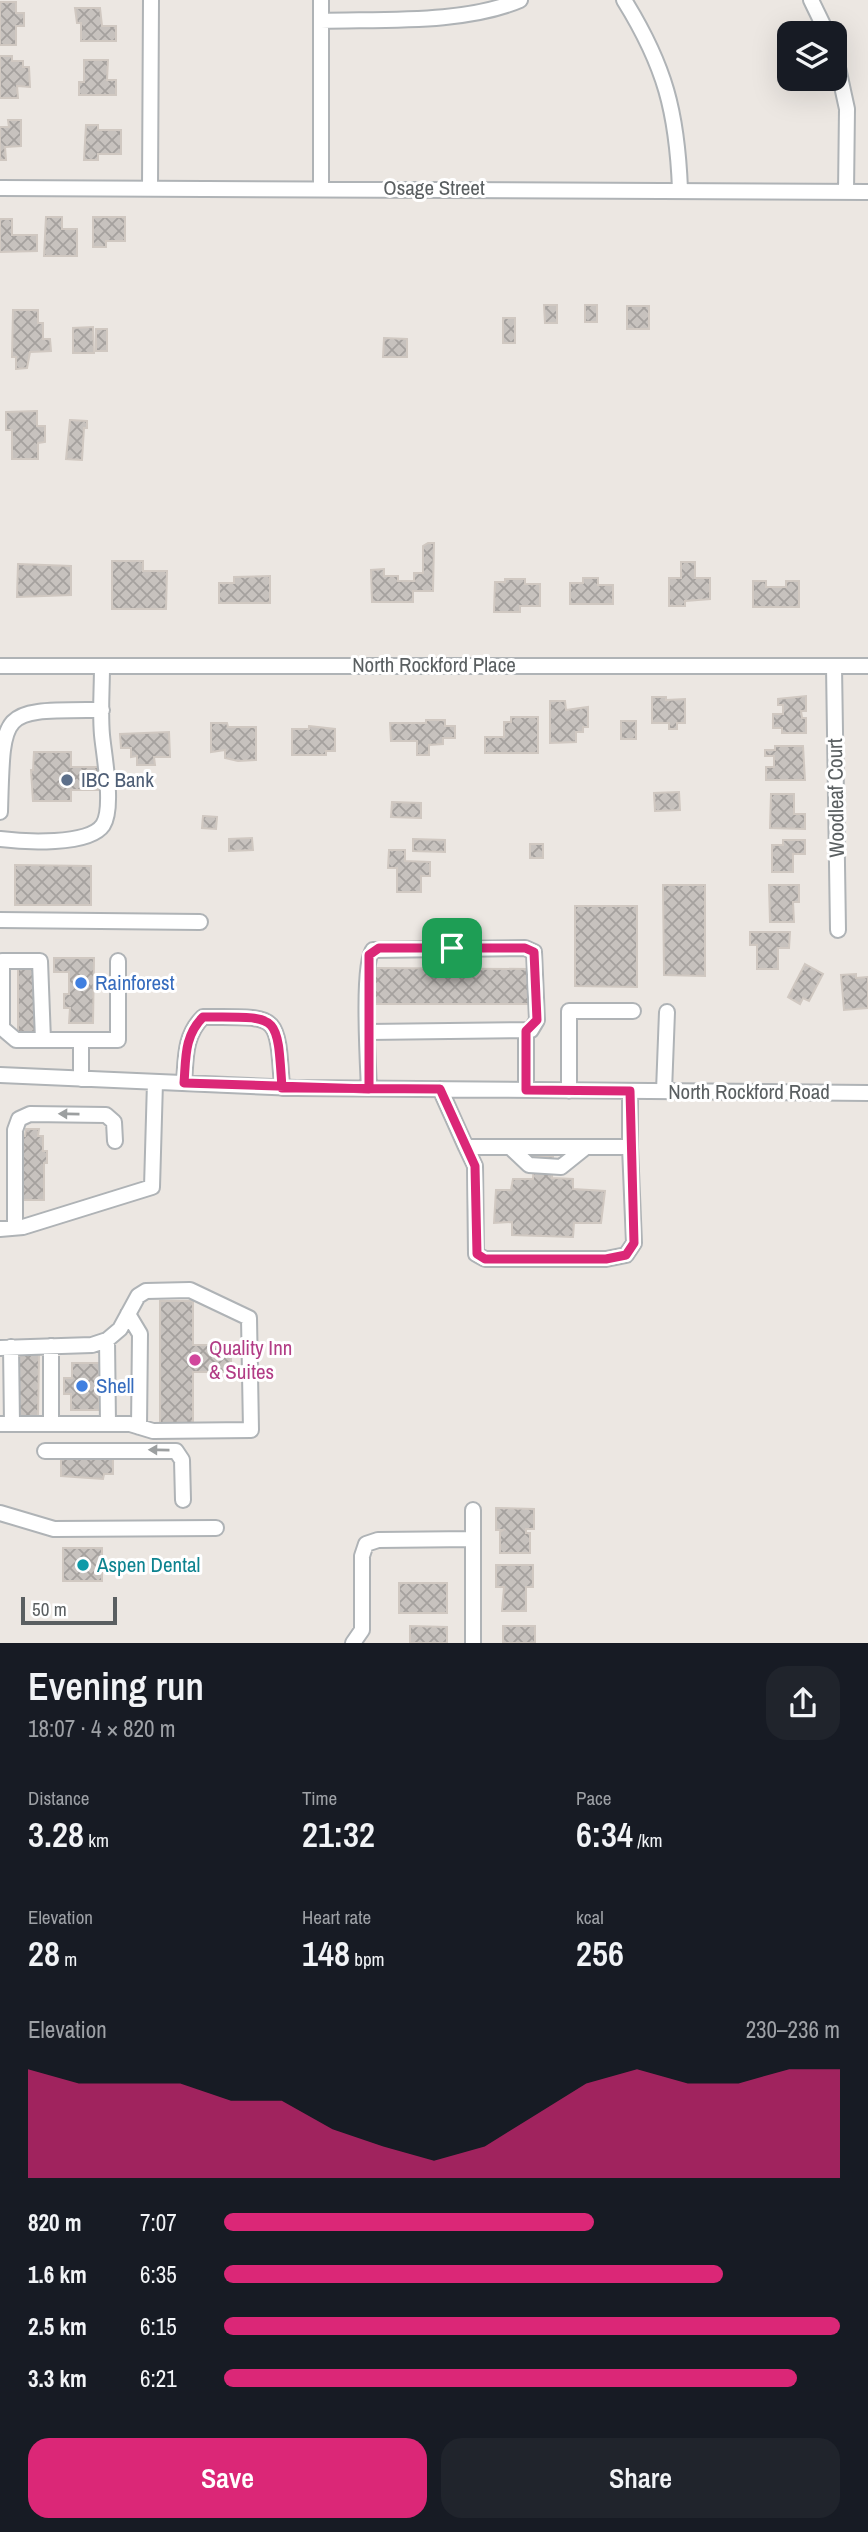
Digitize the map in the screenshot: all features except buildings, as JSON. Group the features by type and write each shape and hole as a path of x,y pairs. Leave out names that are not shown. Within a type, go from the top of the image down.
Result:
{"street":[{"path":"150,188 151,0"},
{"path":"321,0 321,187"},
{"path":"321,22 481,11 520,0"},
{"path":"624,0 651,50 670,97 678,146 680,189"},
{"path":"811,0 821,21"},
{"path":"843,91 847,109 845,192"},
{"name":"Osage Street","path":"0,188 321,187 868,192"},
{"name":"North Rockford Place","path":"0,666 868,666"},
{"path":"0,839 26,842 89,837 102,827 106,816 102,666"},
{"name":"Woodleaf Court","path":"834,666 838,930"},
{"path":"0,812 3,732 10,720 20,713 102,709"},
{"path":"0,920 200,922"},
{"path":"368,1031 526,1031 537,1020 537,957 530,949 379,948 369,955 368,962 368,1031 369,1089"},
{"path":"43,1040 40,961 2,961 2,1028 16,1040 43,1040 81,1040 118,1040 118,961"},
{"path":"569,1091 569,1011 633,1011"},
{"path":"664,1091 667,1013"},
{"path":"184,1083 187,1041 192,1028 203,1017 262,1018 273,1025 279,1037 282,1088"},
{"path":"526,1031 526,1090"},
{"path":"81,1040 81,1079"},
{"name":"North Rockford Road","path":"0,1075 282,1088 868,1093"},
{"path":"115,1141 114,1122 106,1115 30,1114 19,1119 15,1130 7,1228 152,1187 155,1082"},
{"path":"440,1089 475,1166 477,1254 485,1259 606,1259 626,1255 634,1243 630,1091"},
{"path":"466,1147 630,1147"},
{"path":"190,1290 249,1318 251,1430 153,1430 108,1424 6,1424 5,1347 92,1345 107,1340 120,1329 128,1314 138,1296 146,1291 190,1290"},
{"path":"128,1314 140,1334 139,1427"},
{"path":"107,1340 108,1424"},
{"path":"51,1346 51,1424"},
{"path":"45,1451 176,1451 182,1460 183,1500"},
{"path":"473,1510 473,1643"},
{"path":"0,1513 54,1529 216,1528"},
{"path":"354,1643 362,1630 362,1556 366,1544 379,1540 473,1539"}],"place":[{"name":"IBC Bank","path":"67,780"},
{"name":"Rainforest","path":"81,983"},
{"name":"Quality Inn & Suites","path":"195,1360"},
{"name":"Shell","path":"82,1386"},
{"name":"Aspen Dental","path":"83,1565"}],"route":[{"path":"452,948 379,948 369,955 368,962 369,1089 296,1088 184,1083 187,1041 192,1028 203,1017 262,1018 273,1025 279,1037 282,1088 296,1088 440,1089 475,1166 477,1254 485,1259 606,1259 626,1255 634,1243 630,1091 526,1090 526,1031 530,1030 537,1020 537,957 534,952 525,948 452,948"}]}
